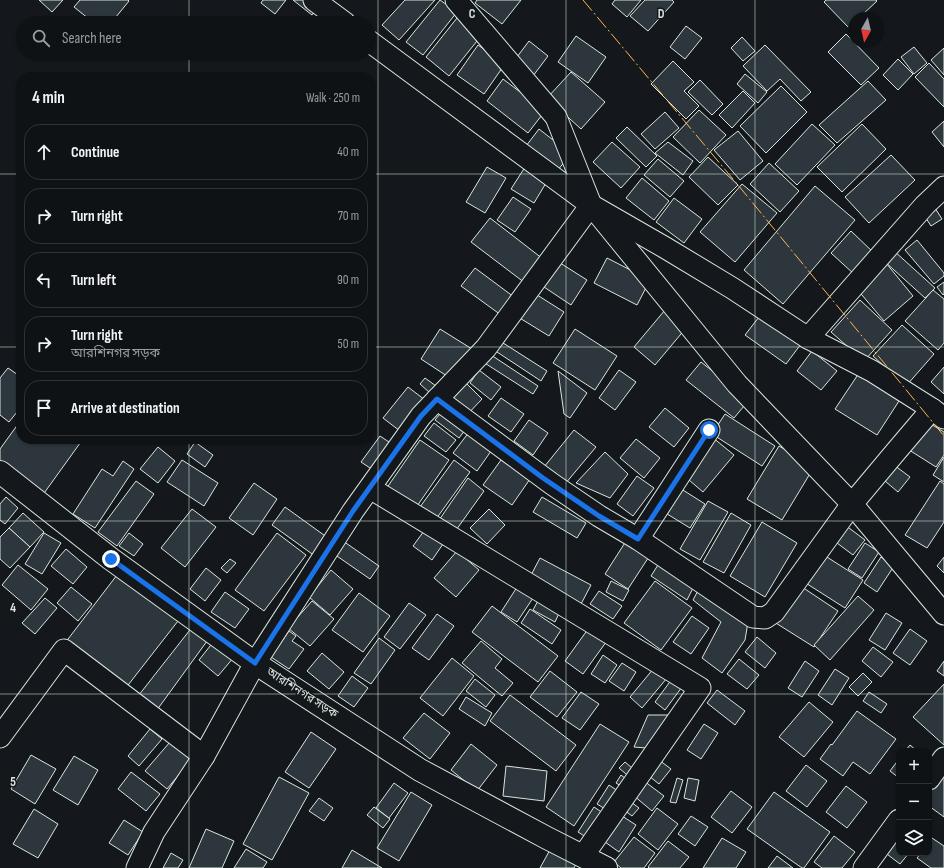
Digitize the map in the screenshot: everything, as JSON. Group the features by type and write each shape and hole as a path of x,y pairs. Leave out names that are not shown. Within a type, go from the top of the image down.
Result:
{"street":[{"path":"314,0 336,16"},
{"path":"456,0 556,117 591,205 737,384 852,504 944,614"},
{"path":"376,46 591,205 726,284 808,338 872,371 938,413 892,455 852,504 774,612 765,618 753,617 638,539 599,516 543,478 437,399"},
{"path":"808,338 925,205 944,187"},
{"path":"137,868 154,832 204,756 255,663 353,511 421,416 486,348 591,205"},
{"path":"638,539 709,430"},
{"name":"আরশিনগর সড়ক","path":"0,472 111,559 255,663 420,770 606,868"},
{"path":"370,488 700,688 583,856"},
{"path":"0,737 64,650 204,756"},
{"path":"932,775 944,758"},
{"path":"864,868 896,824"}],"building":[{"path":"39,0 63,0 52,12"},
{"path":"80,0 129,1 117,16 85,16 74,7"},
{"path":"263,0 286,0 275,14 261,3"},
{"path":"293,0 306,0 317,8 312,15"},
{"path":"405,0 435,0 399,40 382,25"},
{"path":"440,0 457,12 423,55 406,42"},
{"path":"477,0 521,0 502,24 475,3"},
{"path":"615,0 641,0 627,17 612,4"},
{"path":"645,0 672,0 674,2 648,31 630,16"},
{"path":"826,0 877,1 865,12 848,12 848,27 824,2"},
{"path":"457,18 481,36 449,76 426,57"},
{"path":"686,26 702,38 685,59 670,47"},
{"path":"846,34 848,36 848,48 860,48 879,68 861,85 828,52"},
{"path":"576,36 606,57 588,83 558,62"},
{"path":"742,37 755,51 743,61 731,48"},
{"path":"529,41 548,56 533,76 514,61"},
{"path":"478,45 505,64 484,94 457,75"},
{"path":"765,45 811,92 801,101 780,79 767,91 743,66"},
{"path":"914,47 927,63 914,74 901,57"},
{"path":"944,48 944,75 931,60"},
{"path":"898,59 913,74 898,90 883,75"},
{"path":"673,61 694,82 684,91 699,106 686,119 651,84"},
{"path":"929,63 944,79 944,107 915,77"},
{"path":"571,72 605,102 581,129 547,98"},
{"path":"745,74 767,92 758,103 737,84"},
{"path":"503,79 545,111 528,133 487,101"},
{"path":"700,80 723,104 712,115 688,92"},
{"path":"868,81 886,100 837,143 819,125"},
{"path":"781,86 807,112 766,153 740,126"},
{"path":"743,91 755,103 732,128 719,115"},
{"path":"699,110 726,135 700,163 673,137"},
{"path":"665,112 679,128 655,149 641,134"},
{"path":"944,121 944,147 932,132"},
{"path":"812,124 835,145 797,185 775,164"},
{"path":"862,124 886,149 842,192 817,167"},
{"path":"627,127 657,156 646,167 616,138"},
{"path":"539,129 571,154 557,171 526,146"},
{"path":"738,131 763,161 740,180 714,150"},
{"path":"612,142 640,167 621,188 593,162"},
{"path":"668,142 693,161 683,175 655,153"},
{"path":"891,155 915,180 869,223 845,197"},
{"path":"708,157 738,185 718,205 689,177"},
{"path":"658,159 684,181 670,197 644,175"},
{"path":"769,163 799,191 780,212 750,184"},
{"path":"527,164 549,178 534,203 511,189"},
{"path":"487,167 506,178 485,213 466,202"},
{"path":"642,178 669,201 654,220 626,198"},
{"path":"742,184 777,213 735,262 700,232"},
{"path":"815,186 855,220 783,304 744,270"},
{"path":"513,197 531,209 515,232 497,220"},
{"path":"674,198 702,219 684,243 656,222"},
{"path":"935,208 942,219 931,226 924,215"},
{"path":"490,218 543,259 525,283 471,242"},
{"path":"851,231 875,254 855,275 831,253"},
{"path":"917,240 944,273 944,276 934,284 905,250"},
{"path":"893,250 935,288 925,298 883,260"},
{"path":"607,258 650,280 637,305 594,283"},
{"path":"557,261 587,280 571,305 541,285"},
{"path":"886,263 913,296 884,321 856,288"},
{"path":"475,268 514,297 501,315 461,286"},
{"path":"944,282 944,294 943,295 937,287"},
{"path":"933,290 944,299 944,343 938,350 905,321"},
{"path":"534,293 564,312 549,336 518,317"},
{"path":"860,300 892,330 864,361 831,332"},
{"path":"665,310 686,328 655,365 634,347"},
{"path":"759,317 801,344 786,364 745,335"},
{"path":"902,325 934,354 906,386 873,356"},
{"path":"440,329 472,349 453,380 421,359"},
{"path":"575,329 617,356 595,390 553,363"},
{"path":"500,341 547,371 541,381 494,350"},
{"path":"485,351 538,386 533,394 480,360"},
{"path":"812,351 837,371 821,390 797,371"},
{"path":"701,362 749,400 734,418 686,380"},
{"path":"944,367 944,394 931,382"},
{"path":"8,368 16,374 16,413 9,422 0,415 0,378"},
{"path":"479,370 501,387 491,400 470,383"},
{"path":"619,370 636,382 615,410 599,398"},
{"path":"558,371 587,393 570,418 564,414"},
{"path":"859,373 899,401 877,435 835,409"},
{"path":"425,378 436,386 430,393 420,384"},
{"path":"466,383 482,399 464,418 447,401"},
{"path":"408,387 425,400 400,431 383,418"},
{"path":"501,398 524,414 511,432 488,416"},
{"path":"445,408 468,426 459,438 435,420"},
{"path":"665,408 689,428 674,447 649,427"},
{"path":"725,414 775,446 762,466 712,434"},
{"path":"529,420 548,433 533,455 514,441"},
{"path":"924,420 944,432 944,455 936,467 906,448"},
{"path":"434,423 456,440 446,452 424,436"},
{"path":"16,427 16,444 79,444 42,496 0,467 0,449"},
{"path":"473,427 496,444 477,471 453,453"},
{"path":"574,430 596,447 565,484 544,467"},
{"path":"380,436 392,444 373,470 361,462 374,444 376,444"},
{"path":"712,437 734,455 703,492 682,474"},
{"path":"636,439 660,458 644,478 620,458"},
{"path":"420,440 449,460 415,509 386,489"},
{"path":"194,444 198,444 213,455 205,467 187,454"},
{"path":"779,446 814,467 782,520 747,499"},
{"path":"158,447 175,461 158,483 140,469"},
{"path":"605,452 628,474 610,498 576,483"},
{"path":"944,457 944,482 933,475"},
{"path":"182,460 218,483 204,506 167,482"},
{"path":"454,460 470,472 436,519 420,507"},
{"path":"501,460 530,479 512,505 483,485"},
{"path":"123,461 134,469 95,528 73,514 102,469 113,476"},
{"path":"890,462 910,477 898,492 879,476"},
{"path":"637,476 654,488 633,516 617,504"},
{"path":"468,478 484,491 454,533 437,523"},
{"path":"136,481 154,494 117,546 98,532"},
{"path":"940,481 944,484 944,522 927,548 905,535"},
{"path":"254,483 277,499 253,535 229,518"},
{"path":"675,485 705,504 690,528 659,509"},
{"path":"6,497 18,508 5,524 0,520 0,504"},
{"path":"542,497 586,523 577,538 533,512"},
{"path":"708,501 728,512 700,560 680,549"},
{"path":"285,507 328,538 315,556 272,525"},
{"path":"192,509 216,527 185,567 161,548"},
{"path":"489,509 505,525 487,544 470,528"},
{"path":"23,513 44,532 30,547 9,528"},
{"path":"731,513 751,525 724,573 703,562"},
{"path":"762,522 797,543 765,597 730,576"},
{"path":"845,525 865,540 853,555 833,540"},
{"path":"9,528 30,547 10,568 0,559 0,537"},
{"path":"424,531 443,544 432,560 413,546"},
{"path":"44,533 61,543 42,574 25,564"},
{"path":"129,533 143,544 134,556 119,546"},
{"path":"277,533 306,555 264,611 235,590"},
{"path":"628,538 652,552 628,589 605,574"},
{"path":"343,541 379,566 370,579 334,554"},
{"path":"865,543 879,552 862,578 848,569"},
{"path":"66,549 87,567 73,584 51,566"},
{"path":"457,551 479,570 456,597 434,578"},
{"path":"819,552 863,580 845,608 801,580"},
{"path":"663,557 697,580 687,600 651,576"},
{"path":"881,557 894,566 877,592 864,583"},
{"path":"944,557 944,573 937,566"},
{"path":"540,558 591,585 581,604 530,577"},
{"path":"230,559 236,563 227,573 221,568"},
{"path":"18,565 48,589 31,610 2,585"},
{"path":"206,568 221,580 205,601 190,589"},
{"path":"331,570 353,589 330,615 309,597"},
{"path":"117,575 178,621 125,689 65,643"},
{"path":"521,581 537,592 517,622 501,612"},
{"path":"611,581 629,590 623,601 606,592"},
{"path":"655,581 692,608 661,650 624,623"},
{"path":"702,583 749,616 745,640 722,673 702,658 721,622 693,600"},
{"path":"796,583 838,611 814,647 771,620"},
{"path":"71,587 92,604 78,621 57,603"},
{"path":"599,591 622,606 613,619 590,604"},
{"path":"225,592 249,609 235,628 211,612"},
{"path":"359,593 390,616 363,652 332,630"},
{"path":"858,596 874,610 830,660 814,645"},
{"path":"540,597 561,609 555,622 533,610"},
{"path":"45,598 57,608 35,634 22,623"},
{"path":"312,601 334,619 310,646 288,628"},
{"path":"409,603 426,615 400,649 384,637"},
{"path":"492,606 558,656 538,682 472,632"},
{"path":"530,609 561,630 552,644 521,623"},
{"path":"886,613 902,623 885,650 869,640"},
{"path":"437,614 454,626 429,660 412,648"},
{"path":"692,616 709,628 691,654 673,642"},
{"path":"591,625 609,638 583,674 565,661"},
{"path":"193,626 210,637 154,714 135,700"},
{"path":"910,629 927,641 910,665 893,653"},
{"path":"289,631 296,636 292,641 304,649 289,669 271,657"},
{"path":"757,637 776,653 765,668 745,652"},
{"path":"379,638 395,650 371,684 354,673"},
{"path":"214,641 234,657 218,676 199,660"},
{"path":"481,641 502,659 495,668 513,683 502,696 462,663"},
{"path":"873,647 893,662 881,677 862,661"},
{"path":"322,653 344,672 329,689 307,671"},
{"path":"603,655 617,665 605,683 591,674"},
{"path":"452,658 474,676 443,716 420,698"},
{"path":"739,659 759,675 747,689 727,674"},
{"path":"805,661 819,671 802,697 788,688"},
{"path":"944,661 944,676 937,671"},
{"path":"622,663 636,672 624,691 609,681"},
{"path":"654,668 667,678 642,708 630,697"},
{"path":"835,669 849,678 832,705 818,695"},
{"path":"550,671 577,692 557,717 530,697"},
{"path":"863,673 872,682 858,696 849,687"},
{"path":"352,676 368,688 354,707 338,696"},
{"path":"475,679 495,695 486,707 466,691"},
{"path":"672,679 682,687 665,710 655,702"},
{"path":"944,684 944,745 913,717"},
{"path":"717,690 745,711 735,725 707,703"},
{"path":"581,692 599,704 580,730 562,718"},
{"path":"869,692 887,704 881,713 863,701"},
{"path":"510,695 576,745 556,771 490,721"},
{"path":"466,697 492,713 485,726 459,709"},
{"path":"809,702 833,722 804,757 779,737"},
{"path":"857,711 896,739 870,774 853,762 843,776 820,759"},
{"path":"424,713 450,733 430,759 403,738"},
{"path":"648,715 673,715 658,749 634,747"},
{"path":"600,724 629,742 574,826 546,807"},
{"path":"704,724 718,733 701,759 687,750"},
{"path":"150,729 162,739 139,766 128,756"},
{"path":"311,732 336,749 309,788 285,772"},
{"path":"170,742 191,760 167,789 145,771"},
{"path":"471,744 497,765 477,791 451,770"},
{"path":"651,754 671,769 659,784 639,768"},
{"path":"31,755 56,769 35,804 11,789"},
{"path":"74,756 98,770 78,805 53,790"},
{"path":"625,762 639,774 633,780 619,768"},
{"path":"944,762 944,817 932,808 932,778"},
{"path":"896,763 896,776 890,771"},
{"path":"806,765 827,781 807,807 786,791"},
{"path":"506,766 547,771 544,801 503,796"},
{"path":"131,772 160,794 146,811 118,789"},
{"path":"621,775 630,782 626,789 616,783"},
{"path":"279,777 309,793 272,860 243,844"},
{"path":"677,778 683,780 676,803 670,802"},
{"path":"688,778 699,780 695,801 684,798"},
{"path":"644,781 664,796 652,811 633,795"},
{"path":"394,783 408,793 389,818 376,808"},
{"path":"609,785 618,791 607,810 597,804"},
{"path":"846,786 867,802 847,828 826,812"},
{"path":"731,791 752,807 732,833 711,817"},
{"path":"411,792 432,805 399,861 377,848"},
{"path":"774,792 830,832 804,868 747,829"},
{"path":"623,796 639,808 632,816 616,804"},
{"path":"319,798 333,808 324,821 309,811"},
{"path":"374,807 390,819 383,828 367,815"},
{"path":"594,807 609,817 594,842 578,832"},
{"path":"657,808 678,824 658,850 638,834"},
{"path":"34,809 58,824 38,858 13,844"},
{"path":"622,816 636,825 619,852 605,842"},
{"path":"691,816 708,827 695,846 678,834"},
{"path":"124,820 143,832 128,855 109,843"},
{"path":"896,827 896,856 907,856 900,864 879,848"},
{"path":"206,829 234,841 222,868 189,868"},
{"path":"834,836 855,852 842,868 822,868 814,862"},
{"path":"634,837 655,853 644,868 621,868 614,862"},
{"path":"722,838 746,852 736,868 703,868"},
{"path":"932,838 944,846 944,868 931,868 917,858 919,856 932,856"},
{"path":"668,841 689,857 680,868 649,868 648,867"},
{"path":"551,848 577,862 574,868 540,868"},
{"path":"246,849 267,862 263,868 234,868"},
{"path":"352,850 382,868 342,868"},
{"path":"171,853 183,860 178,868 163,868"},
{"path":"777,856 793,868 768,868"}],"power":[{"path":"583,0 738,185 944,436"}],"route":[{"path":"111,559 255,663 353,511 421,416 437,399 543,478 599,516 638,539 709,430"}]}
